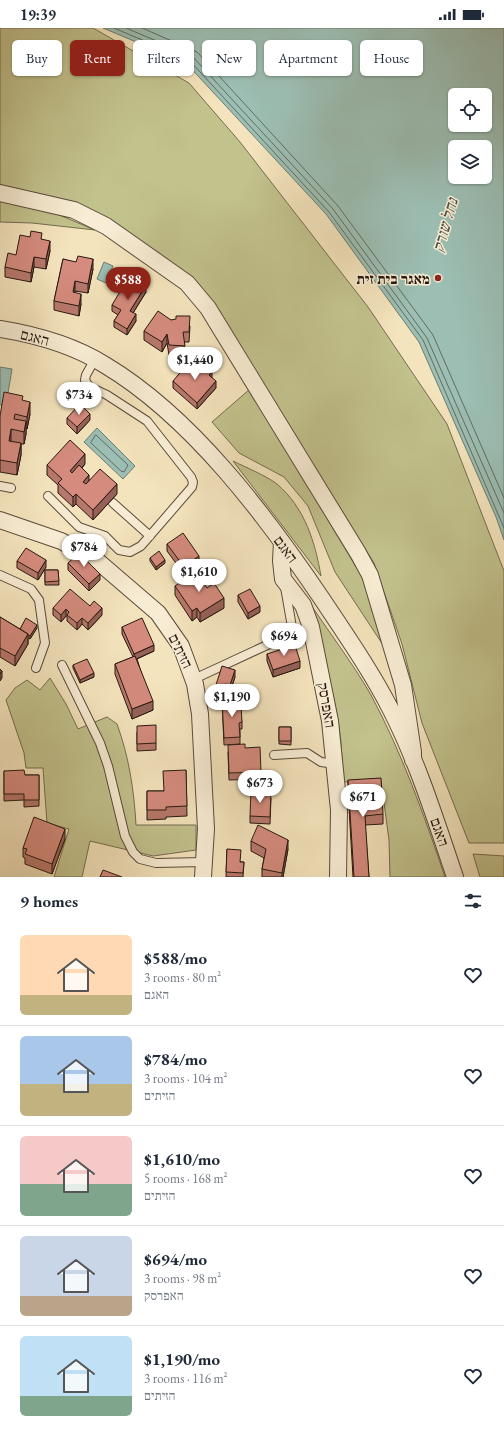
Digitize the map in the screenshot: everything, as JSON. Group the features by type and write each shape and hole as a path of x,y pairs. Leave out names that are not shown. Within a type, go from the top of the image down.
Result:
{"street":[{"path":"0,193 74,210 106,226 187,283 208,308 370,575 403,685 414,752 413,760"},
{"name":"האגם","path":"0,329 50,340 95,359 132,382 159,404 186,430 230,478 282,542 345,632 391,710 413,760 455,877"},
{"name":"הזיתים","path":"0,520 66,543 98,561 158,614 181,646 194,679 201,730 206,829 204,869"},
{"path":"282,542 281,561 283,579"},
{"name":"האפרסק","path":"283,579 302,605 311,627 330,721 339,810 338,877"}],"lane":[{"path":"48,496 79,527 105,536 119,550 130,552 141,546 190,491 193,482 191,477 147,421 88,384 85,380 86,375 95,359"},
{"path":"0,486 10,488"},
{"path":"113,503 150,536"},
{"path":"0,575 31,589 39,600 45,643 36,668"},
{"path":"194,679 293,633 283,579"},
{"path":"62,665 100,744 108,766 125,836 133,852 140,859 156,863 204,869"},
{"path":"274,755 306,753 321,762 335,764"}],"green space":[{"path":"0,28 93,28 114,40 70,40 70,76 125,76 125,46 133,51 133,76 177,76 189,83 240,142 368,307 447,424 504,571 504,843 469,843 422,723 402,644 374,563 197,286 124,231 0,188"},
{"path":"0,200 45,209 95,230 32,223 0,222"},
{"path":"250,389 362,577 387,651 335,572 308,506 284,477 239,453 212,422"},
{"path":"233,461 272,481 287,493 302,515 312,538 321,576"},
{"path":"307,599 371,695 393,739 412,784 445,877 390,877 389,840 381,781 343,782 341,741 333,694"},
{"path":"50,678 66,704 78,729 107,717 117,724 125,749 130,774 136,825 196,825 196,850 153,856 90,841 82,877 54,877 69,829 47,823 43,768 26,768 24,753 6,700 15,688 27,680 40,690"},
{"path":"473,854 504,856 504,877 480,877"}],"water":[{"name":"מאגר בית זית","path":"103,28 504,28 504,540 496,517 419,342 326,214 194,72 194,40 133,41"},
{"path":"104,262 113,266 106,283 97,279"},
{"path":"0,367 12,369 6,405 0,405"},
{"path":"97,428 135,466 123,479 84,442"}],"building":[{"path":"31,231 42,233 41,239 50,241 46,259 34,257 31,273 5,267 8,253 16,255 20,235 30,237"},
{"path":"78,256 93,259 88,284 75,281 73,292 81,294 79,306 54,301 63,259 76,262"},
{"path":"130,275 146,285 130,311 136,314 127,329 114,321 121,310 112,305"},
{"path":"158,311 171,320 176,319 176,316 190,316 189,332 183,332 185,346 169,345 167,334 162,342 144,331"},
{"path":"190,361 204,373 207,368 212,372 209,375 216,381 197,403 173,381"},
{"path":"4,392 23,396 22,400 30,402 27,417 15,414 14,419 26,421 24,432 11,429 9,441 21,443 17,463 0,460 0,416"},
{"path":"80,404 90,414 77,427 67,418"},
{"path":"70,440 85,454 70,471 72,473 79,465 89,475 83,482 86,484 100,469 117,484 93,510 76,494 73,497 58,483 62,479 47,465"},
{"path":"183,533 199,556 184,567 167,544"},
{"path":"26,548 46,560 38,573 17,561"},
{"path":"159,551 165,560 156,567 150,558"},
{"path":"79,553 100,574 89,584 68,563"},
{"path":"45,570 58,570 59,581 45,582"},
{"path":"196,572 207,588 214,583 224,598 200,613 197,608 192,611 175,586"},
{"path":"70,589 90,606 94,601 102,608 88,623 82,618 77,623 67,615 69,612 66,609 61,615 53,608"},
{"path":"250,589 260,606 248,613 238,595"},
{"path":"0,617 28,634 15,656 0,648"},
{"path":"26,618 37,625 30,636 20,629"},
{"path":"142,618 154,645 134,654 122,627"},
{"path":"295,645 300,661 273,670 267,654"},
{"path":"135,656 153,701 132,709 115,664"},
{"path":"87,659 94,673 80,680 73,665"},
{"path":"222,666 235,670 230,685 225,684 223,690 215,688"},
{"path":"238,699 238,705 241,705 242,722 239,723 240,737 224,738 222,700"},
{"path":"156,725 156,743 137,744 137,726"},
{"path":"279,727 291,727 291,741 279,741"},
{"path":"245,744 245,748 260,747 261,772 229,773 228,745"},
{"path":"24,770 25,775 39,775 39,800 24,800 24,794 4,794 4,771"},
{"path":"186,770 187,806 166,807 166,810 147,810 147,791 164,791 163,771"},
{"path":"381,778 383,814 365,816 369,877 354,877 348,780"},
{"path":"251,790 271,791 270,817 250,816"},
{"path":"34,817 65,829 52,864 25,854 27,849 23,848"},
{"path":"258,825 288,840 282,873 262,869 266,849 251,841"},
{"path":"227,849 241,850 240,862 244,862 243,873 226,872"},
{"path":"103,870 122,877 100,877"}],"place":[{"name":"מאגר בית זית","path":"438,278"}],"water label":[{"name":"נחל שורק","path":"445,225"}]}
